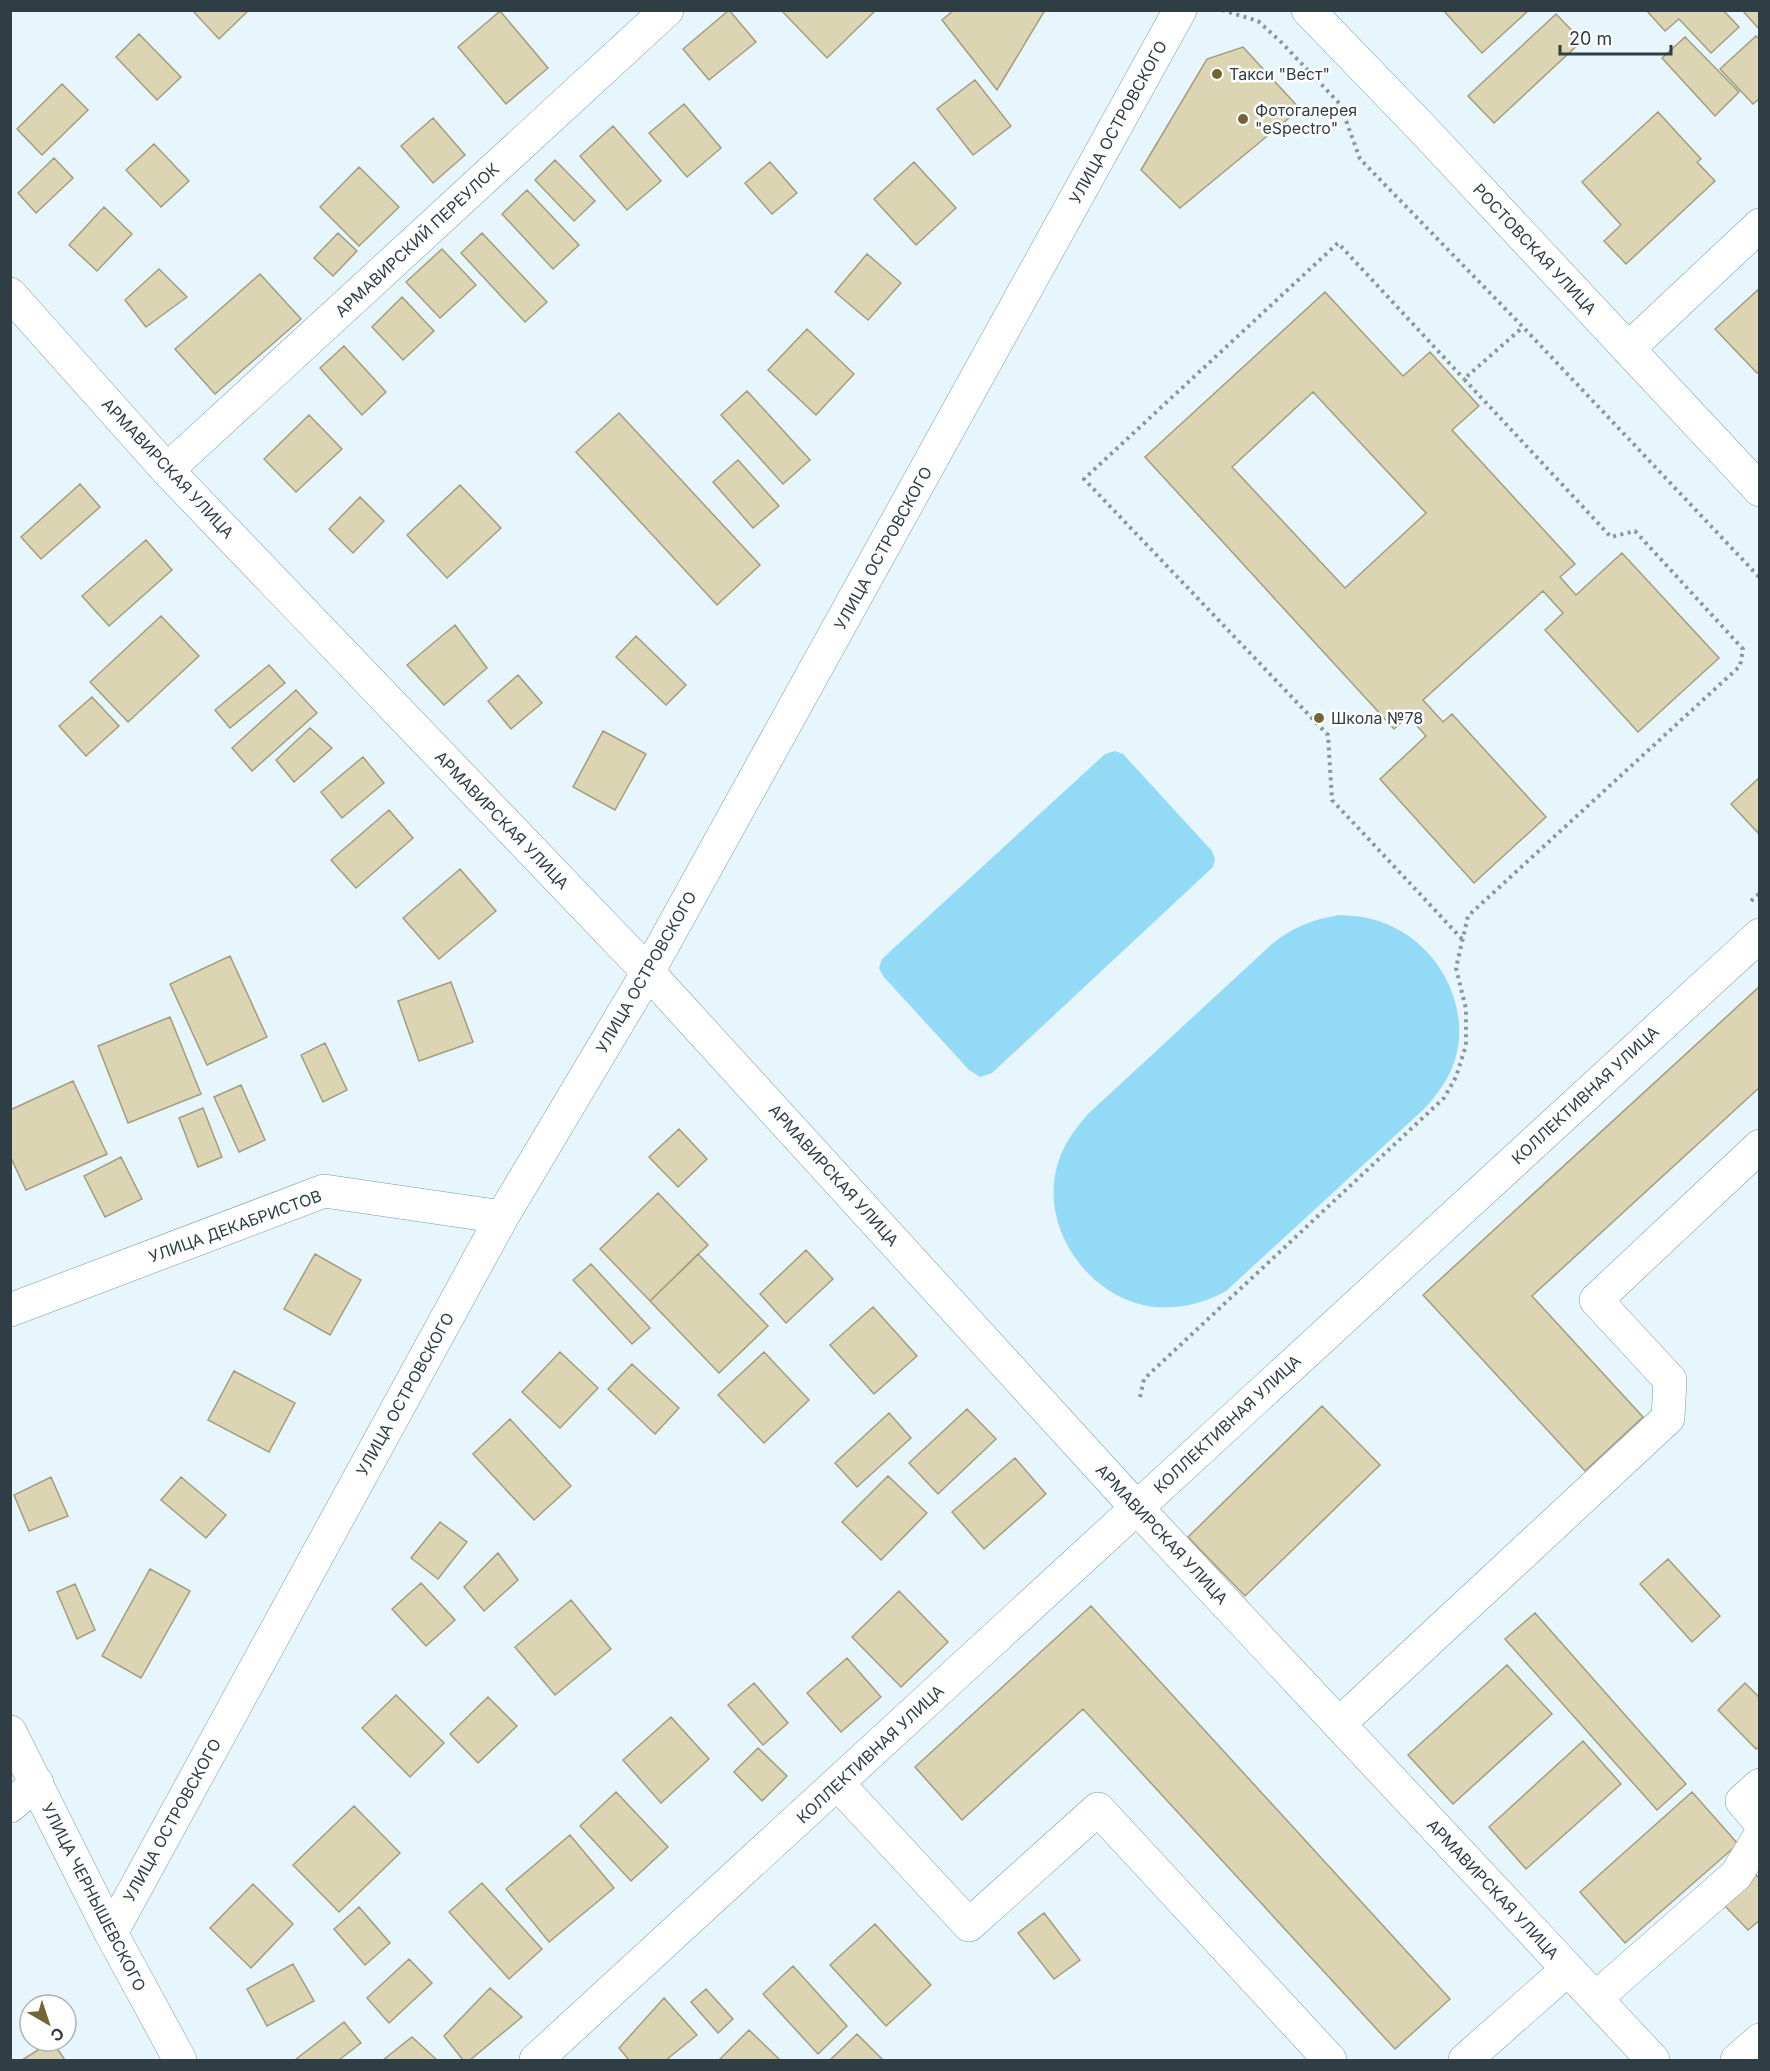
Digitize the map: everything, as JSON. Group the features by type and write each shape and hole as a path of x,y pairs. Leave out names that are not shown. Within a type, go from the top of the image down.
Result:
{"street":[{"name":"АРМАВИРСКИЙ ПЕРЕУЛОК","path":"167,470 667,10"},
{"name":"УЛИЦА ОСТРОВСКОГО","path":"111,1933 502,1217 648,972 1180,10"},
{"name":"РОСТОВСКАЯ УЛИЦА","path":"1308,10 1421,127 1760,490"},
{"path":"1628,349 1760,225"},
{"name":"АРМАВИРСКАЯ УЛИЦА","path":"10,294 167,470 648,972 1136,1507 1653,2061"},
{"name":"КОЛЛЕКТИВНАЯ УЛИЦА","path":"536,2061 1760,935"},
{"path":"1339,1724 1668,1418 1670,1380 1596,1300 1760,1146"},
{"name":"УЛИЦА ДЕКАБРИСТОВ","path":"10,1310 324,1191 502,1217"},
{"name":"УЛИЦА ЧЕРНЫШЕВСКОГО","path":"10,1732 111,1933 180,2061"},
{"path":"10,1806 37,1783"},
{"path":"838,1784 969,1925 1098,1809 1330,2061"},
{"path":"1760,1785 1742,1801 1760,1822"},
{"path":"1596,1998 1736,1875 1760,1836"},
{"path":"1465,2061 1568,1969"},
{"path":"1737,2061 1760,2040"}],"path":[{"path":"1222,10 1258,21 1340,104 1360,159 1523,327 1760,578"},
{"path":"1140,1397 1144,1379 1444,1098 1456,1077 1466,1044 1466,1009 1456,968 1468,916 1740,666 1743,649 1635,531 1611,537 1338,243 1084,479 1328,735 1332,800 1462,940"},
{"path":"1464,380 1523,327"},
{"path":"1454,378 1459,374"}],"shaded area":[{"path":"1115,751 1123,754 1212,851 1215,859 1213,867 992,1073 980,1077 969,1070 883,976 879,968 882,959 1105,754"},
{"path":"1340,915 1380,921 1410,937 1439,966 1449,984 1456,1003 1459,1043 1452,1069 1438,1093 1424,1109 1226,1291 1193,1304 1156,1307 1132,1302 1109,1291 1090,1275 1074,1256 1062,1233 1055,1210 1054,1185 1061,1153 1068,1141 1088,1114 1272,944 1304,925"}],"building":[{"path":"192,10 249,10 219,39"},
{"path":"729,10 756,42 709,80 683,49"},
{"path":"781,10 876,10 827,58"},
{"path":"954,10 1045,10 997,90 942,20"},
{"path":"1443,10 1529,10 1482,53"},
{"path":"1646,10 1723,10 1739,27 1711,53 1679,19 1665,31"},
{"path":"1742,10 1760,10 1760,30"},
{"path":"500,11 548,68 506,104 458,47"},
{"path":"1556,14 1582,41 1494,123 1468,96"},
{"path":"139,34 181,77 157,100 116,57"},
{"path":"1756,36 1760,40 1760,98 1753,104 1720,69"},
{"path":"1685,37 1739,92 1715,116 1662,58"},
{"path":"1243,47 1300,109 1180,208 1141,170 1207,59"},
{"path":"975,80 1011,126 973,155 937,109"},
{"path":"62,84 88,110 42,155 17,129"},
{"path":"684,104 721,148 687,177 649,133"},
{"path":"1658,112 1701,159 1697,162 1715,181 1626,264 1604,241 1621,225 1582,182"},
{"path":"433,118 465,155 433,183 401,146"},
{"path":"613,126 661,181 627,210 580,156"},
{"path":"154,144 189,181 161,207 126,170"},
{"path":"54,158 73,178 36,213 18,193"},
{"path":"555,160 595,201 574,221 535,180"},
{"path":"770,162 797,193 772,214 745,183"},
{"path":"914,162 956,208 916,245 874,199"},
{"path":"359,167 399,207 359,246 320,207"},
{"path":"527,190 579,245 553,269 502,214"},
{"path":"104,207 132,234 97,271 69,245"},
{"path":"338,233 357,251 333,276 314,258"},
{"path":"482,233 547,302 525,322 461,253"},
{"path":"442,249 476,285 440,318 406,282"},
{"path":"867,254 901,283 868,320 835,292"},
{"path":"159,269 187,297 146,327 125,300"},
{"path":"260,274 301,319 215,394 175,349"},
{"path":"1760,288 1760,371 1757,373 1715,329"},
{"path":"1325,292 1403,376 1430,352 1479,406 1452,430 1575,564 1560,577 1576,595 1622,553 1719,658 1638,732 1545,630 1563,613 1543,591 1423,700 1443,722 1452,714 1546,817 1474,883 1380,779 1426,736 1408,716 1394,729 1145,457","holes":["1313,392 1426,513 1345,588 1232,467"]},
{"path":"402,297 434,331 403,360 372,327"},
{"path":"807,329 854,374 816,415 768,370"},
{"path":"344,346 386,392 362,415 320,368"},
{"path":"747,391 810,460 783,484 721,415"},
{"path":"619,413 760,565 717,605 576,452"},
{"path":"309,415 342,449 296,492 264,459"},
{"path":"738,460 779,506 753,528 713,482"},
{"path":"80,484 100,507 41,559 21,537"},
{"path":"460,485 501,528 447,578 407,535"},
{"path":"360,497 384,521 353,553 329,529"},
{"path":"146,540 172,570 109,626 82,596"},
{"path":"161,616 199,656 128,722 90,682"},
{"path":"455,625 487,668 444,705 407,665"},
{"path":"636,636 686,685 666,705 616,657"},
{"path":"269,665 285,683 230,728 215,710"},
{"path":"518,675 542,703 511,729 488,701"},
{"path":"296,690 317,713 252,771 232,748"},
{"path":"92,697 119,726 86,756 59,726"},
{"path":"310,728 332,748 294,782 276,760"},
{"path":"603,731 646,754 615,810 573,787"},
{"path":"363,757 384,783 342,818 321,792"},
{"path":"1760,777 1760,834 1759,834 1731,804"},
{"path":"389,810 413,838 356,888 331,860"},
{"path":"460,869 496,911 439,959 403,918"},
{"path":"230,956 267,1037 207,1065 170,984"},
{"path":"451,982 473,1042 419,1061 398,1001"},
{"path":"1760,986 1760,1087 1532,1296 1643,1417 1585,1471 1423,1295"},
{"path":"170,1017 201,1094 128,1123 98,1046"},
{"path":"325,1043 347,1090 323,1102 301,1055"},
{"path":"73,1081 107,1154 26,1190 10,1156 10,1110"},
{"path":"241,1085 265,1140 239,1152 214,1097"},
{"path":"203,1108 222,1157 198,1167 179,1118"},
{"path":"679,1129 707,1159 678,1187 649,1157"},
{"path":"121,1157 142,1199 105,1217 84,1176"},
{"path":"658,1193 708,1245 650,1301 600,1249"},
{"path":"806,1250 833,1279 786,1323 760,1294"},
{"path":"315,1254 361,1280 330,1335 284,1309"},
{"path":"698,1254 768,1326 719,1373 650,1301"},
{"path":"591,1264 650,1328 632,1344 573,1280"},
{"path":"873,1307 917,1356 874,1394 830,1345"},
{"path":"560,1352 598,1388 560,1428 522,1392"},
{"path":"764,1352 809,1400 764,1443 718,1395"},
{"path":"632,1364 679,1408 655,1434 608,1389"},
{"path":"234,1371 295,1403 269,1452 208,1420"},
{"path":"1322,1406 1380,1465 1245,1596 1188,1537"},
{"path":"967,1409 996,1439 938,1494 909,1463"},
{"path":"889,1413 911,1438 857,1487 835,1463"},
{"path":"510,1419 571,1486 534,1520 473,1454"},
{"path":"1015,1458 1046,1494 984,1549 952,1512"},
{"path":"888,1476 927,1513 881,1560 842,1522"},
{"path":"51,1477 68,1516 29,1531 14,1495"},
{"path":"181,1477 226,1515 206,1538 161,1500"},
{"path":"440,1522 467,1542 438,1579 411,1558"},
{"path":"498,1553 518,1580 484,1611 464,1587"},
{"path":"1668,1559 1720,1616 1692,1642 1640,1584"},
{"path":"150,1569 190,1591 141,1678 102,1656"},
{"path":"421,1583 455,1620 426,1646 392,1609"},
{"path":"75,1584 95,1630 77,1639 57,1592"},
{"path":"899,1591 948,1642 901,1687 852,1637"},
{"path":"571,1600 611,1649 555,1695 515,1647"},
{"path":"1091,1606 1450,1999 1395,2049 1083,1709 962,1820 915,1767"},
{"path":"1535,1613 1686,1784 1657,1810 1505,1639"},
{"path":"847,1658 881,1697 841,1732 807,1693"},
{"path":"1507,1665 1552,1714 1453,1804 1408,1755"},
{"path":"754,1683 788,1723 763,1745 728,1705"},
{"path":"1745,1683 1760,1698 1760,1746 1756,1749 1718,1710"},
{"path":"396,1695 444,1743 410,1777 362,1728"},
{"path":"488,1697 517,1726 478,1763 450,1734"},
{"path":"671,1717 709,1759 661,1803 623,1760"},
{"path":"1583,1741 1621,1784 1526,1869 1489,1827"},
{"path":"758,1748 787,1776 762,1801 734,1772"},
{"path":"616,1792 668,1847 631,1881 580,1826"},
{"path":"1692,1792 1738,1844 1625,1943 1580,1892"},
{"path":"354,1806 400,1853 339,1912 293,1865"},
{"path":"570,1835 614,1888 549,1942 506,1889"},
{"path":"1754,1873 1760,1879 1760,1920 1748,1930 1723,1904"},
{"path":"482,1883 542,1949 509,1979 449,1912"},
{"path":"253,1884 293,1924 251,1968 210,1928"},
{"path":"359,1907 390,1943 365,1965 334,1929"},
{"path":"1044,1913 1080,1960 1054,1979 1018,1933"},
{"path":"875,1924 931,1985 886,2026 830,1965"},
{"path":"409,1959 432,1983 389,2023 367,1998"},
{"path":"293,1964 314,2001 267,2026 247,1989"},
{"path":"793,1966 847,2026 818,2054 763,1994"},
{"path":"490,1988 522,2017 470,2060 463,2060 444,2036"},
{"path":"706,1989 733,2019 718,2033 691,2002"},
{"path":"664,1998 697,2035 666,2060 629,2060 619,2048"},
{"path":"344,2022 361,2043 339,2060 295,2060"},
{"path":"749,2030 780,2060 719,2060"},
{"path":"857,2034 883,2060 830,2060"},
{"path":"412,2037 437,2060 383,2060"},
{"path":"33,2053 60,2053 65,2060 22,2060"}],"place":[{"name":"Такси \"Вест\"","path":"1217,74"},
{"name":"Фотогалерея \"eSpectro\"","path":"1243,119"},
{"name":"Школа №78","path":"1319,718"}]}
